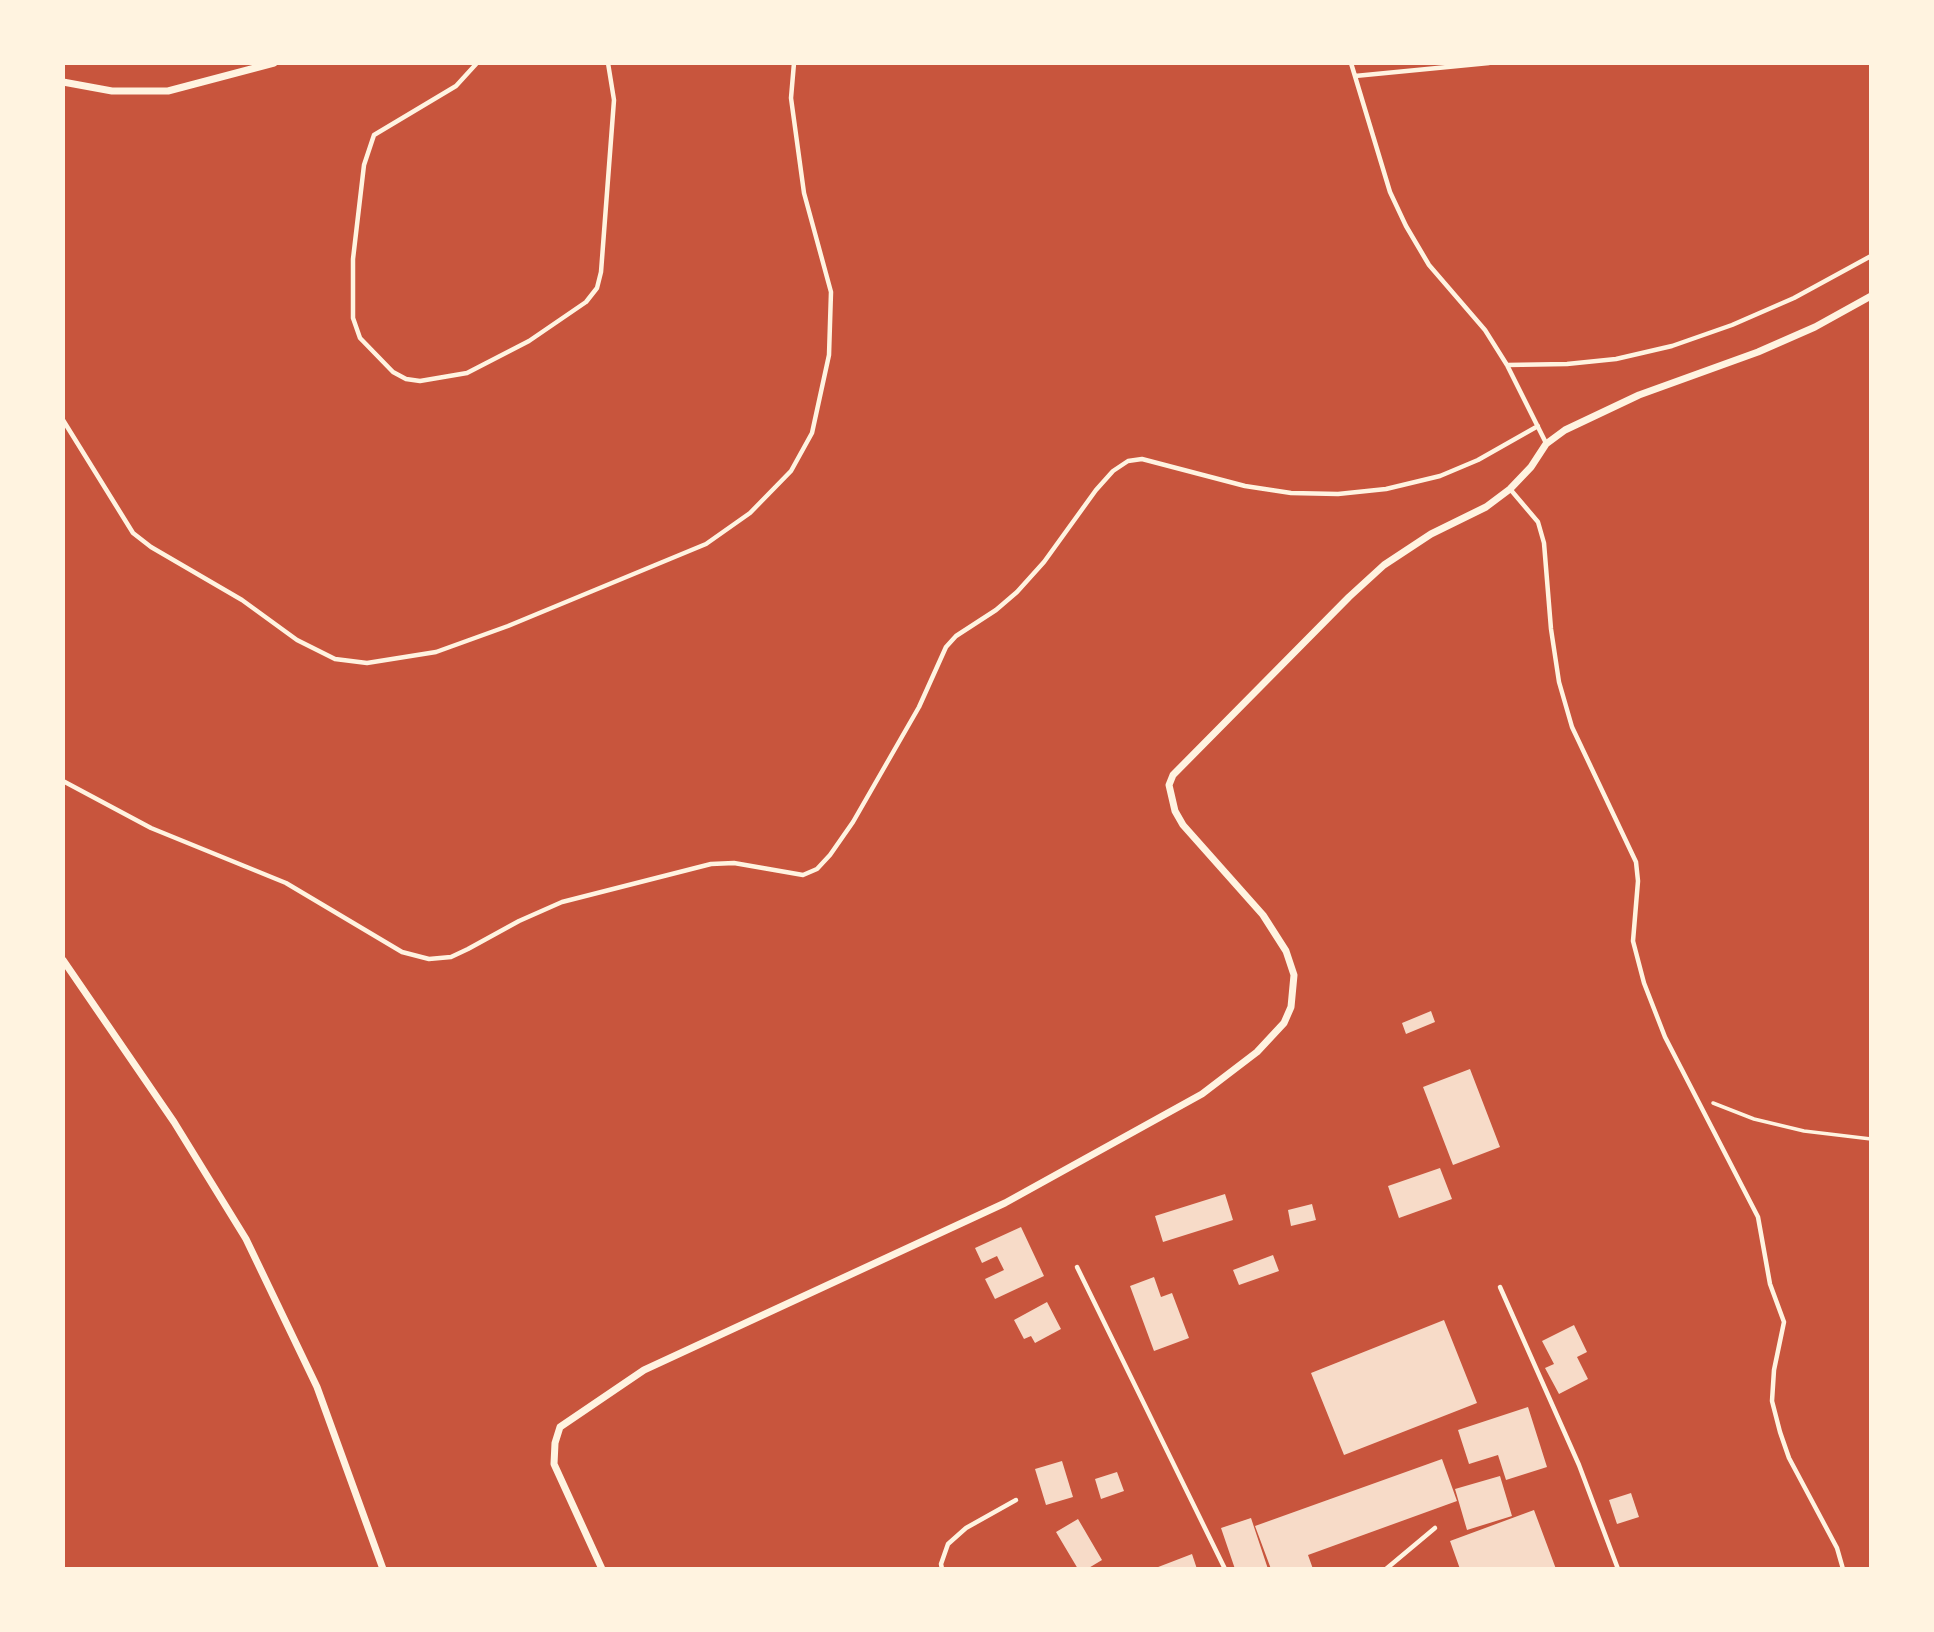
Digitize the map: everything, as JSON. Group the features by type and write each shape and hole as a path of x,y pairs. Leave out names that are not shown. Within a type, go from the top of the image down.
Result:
{"street":[{"path":"63,82 112,91 168,91 274,63"},
{"path":"602,1569 554,1464 555,1443 561,1427 644,1370 1005,1203 1190,1100 1257,1052 1284,1023 1292,1007 1294,975 1286,951 1263,915 1183,825 1170,796 1173,775 1384,565 1431,534 1486,507 1510,489 1531,467 1546,444 1594,415 1758,352 1815,327 1871,296"},
{"path":"63,960 174,1122 246,1239 317,1387 383,1569"}],"lane":[{"path":"477,63 456,86 374,135 364,165 353,260 353,318 360,338 393,372 406,379 420,381 467,373 529,341 586,302 597,288 601,272 614,100 608,63"},
{"path":"63,420 133,533 151,547 242,600 297,640 335,659 367,663 436,652 508,626 706,544 750,513 791,471 811,433 830,355 831,292 804,193 791,98 794,63"},
{"path":"1351,63 1390,192 1406,226 1429,265 1485,330 1507,365 1546,444"},
{"path":"1355,76 1489,63"},
{"path":"1507,365 1567,364 1616,359 1672,346 1732,326 1794,298 1871,256"},
{"path":"63,781 151,828 286,883 402,952 429,959 450,957 519,920 562,902 711,864 734,863 803,875 817,869 853,822 919,707 946,646 1017,592 1044,562 1104,481 1128,461 1142,459 1245,486 1291,493 1338,494 1386,489 1440,476 1478,460 1538,426"},
{"path":"1510,489 1538,522 1548,565 1551,629 1559,681 1572,727 1636,862 1633,941 1644,984 1665,1037 1758,1217 1770,1284 1784,1322 1774,1370 1772,1401 1777,1422 1790,1458 1837,1548 1843,1569"},
{"path":"1077,1267 1225,1569"},
{"path":"1500,1287 1579,1465 1618,1569"},
{"path":"942,1569 941,1563 948,1544 966,1528 1016,1500"},
{"path":"1386,1569 1435,1528"}],"path":[{"path":"1695,1096 1767,1122 1842,1138 1871,1139"}],"building":[{"path":"1431,1011 1435,1022 1406,1034 1402,1023"},
{"path":"1470,1069 1500,1147 1453,1165 1423,1087"},
{"path":"1440,1168 1452,1199 1399,1218 1388,1186"},
{"path":"1225,1194 1233,1220 1163,1242 1155,1216"},
{"path":"1312,1204 1316,1220 1291,1226 1288,1210"},
{"path":"1021,1227 1044,1276 995,1299 985,1279 1004,1270 997,1256 982,1263 975,1248"},
{"path":"1273,1255 1279,1271 1239,1285 1233,1270"},
{"path":"1154,1277 1161,1297 1172,1293 1189,1338 1154,1351 1130,1286"},
{"path":"1047,1302 1061,1329 1035,1343 1031,1336 1024,1339 1014,1320"},
{"path":"1444,1320 1477,1403 1344,1455 1311,1373"},
{"path":"1574,1325 1587,1352 1577,1357 1588,1379 1559,1394 1545,1368 1554,1364 1542,1341"},
{"path":"1528,1407 1547,1467 1506,1480 1498,1455 1469,1464 1458,1430"},
{"path":"1442,1459 1457,1501 1308,1555 1313,1569 1271,1569 1255,1526"},
{"path":"1062,1461 1073,1497 1046,1505 1035,1469"},
{"path":"1117,1472 1124,1491 1101,1499 1095,1479"},
{"path":"1500,1476 1512,1516 1467,1530 1455,1489"},
{"path":"1631,1493 1639,1517 1617,1524 1609,1500"},
{"path":"1534,1510 1556,1569 1460,1569 1450,1541"},
{"path":"1251,1518 1268,1569 1235,1569 1221,1528"},
{"path":"1078,1519 1102,1560 1087,1569 1078,1569 1056,1532"},
{"path":"1192,1554 1197,1569 1153,1569"}]}
